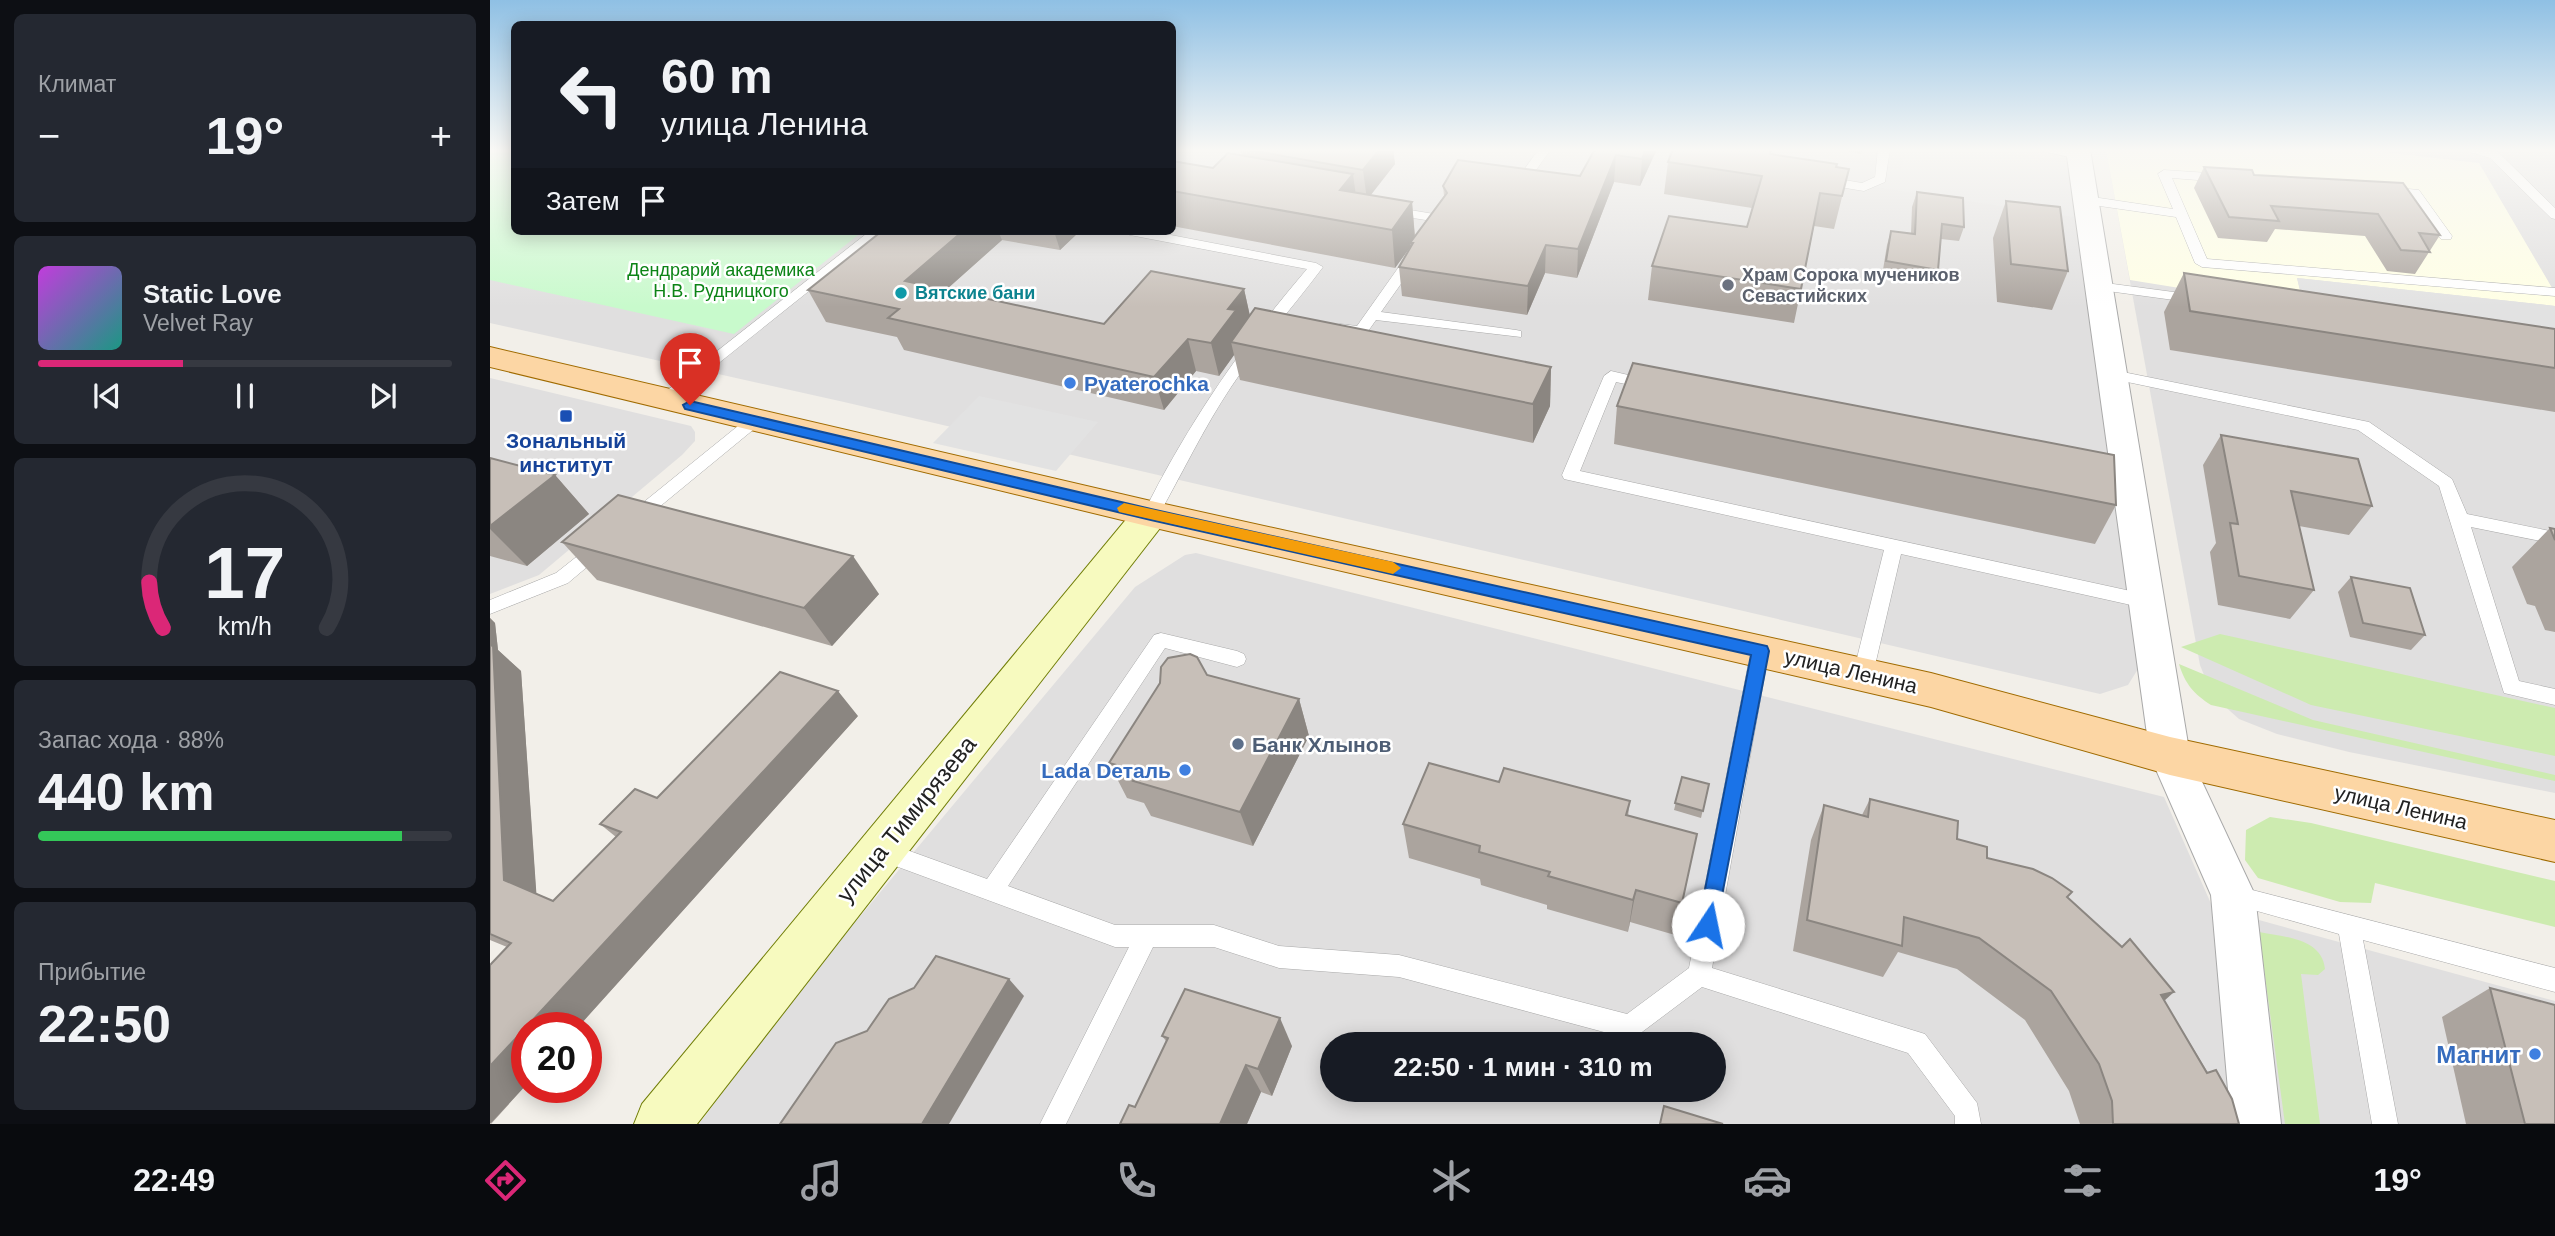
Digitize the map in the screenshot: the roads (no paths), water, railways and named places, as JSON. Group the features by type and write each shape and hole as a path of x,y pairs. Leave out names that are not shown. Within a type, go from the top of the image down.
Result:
{"main road":[{"name":"улица Ленина","path":"494,361 1151,514 1863,674 2170,756 2555,841"},
{"name":"улица Тимирязева","path":"662,1124 1151,514"}],"street":[{"path":"2086,201 2113,375 2120,474 2149,602 2170,756 2233,895 2256,1124"}],"lane":[{"path":"2096,201 2182,214"},
{"path":"2176,201 2202,263 2555,292"},
{"path":"2421,201 2446,236"},
{"path":"2541,201 2555,215"},
{"path":"1322,326 1361,331 1440,219 1374,208"},
{"path":"665,399 873,235"},
{"path":"1151,235 1316,267 1270,319 1232,372 1170,474 1151,514"},
{"path":"2098,286 2205,300"},
{"path":"1370,315 1516,334"},
{"path":"1270,319 1296,322"},
{"path":"2113,375 2363,426 2446,483 2460,519 2511,687 2555,696"},
{"path":"1665,387 1611,376 1570,475 2149,602"},
{"path":"490,607 562,578 754,421"},
{"path":"2460,519 2555,538"},
{"path":"1863,674 1895,546"},
{"path":"992,891 1161,640 1237,659"},
{"path":"880,850 1115,936 1214,936 1279,957 1399,967 1630,1027 1699,975 1760,651"},
{"path":"2233,895 2555,980"},
{"path":"2349,927 2385,1124"},
{"path":"1053,1124 1147,936"},
{"path":"1699,975 1916,1043 1968,1112 1968,1124"}],"place":[{"name":"Храм Сорока мучеников Севастийских","path":"1728,285"},
{"name":"Вятские бани","path":"901,293"},
{"name":"Pyaterochka","path":"1070,383"},
{"name":"Зональный институт","path":"566,416"},
{"name":"Банк Хлынов","path":"1238,744"},
{"name":"Lada Dеталь","path":"1185,770"},
{"name":"Магнит","path":"2535,1054"}],"park label":[{"name":"Дендрарий академика Н.В. Рудницкого","path":"721,280"}]}
